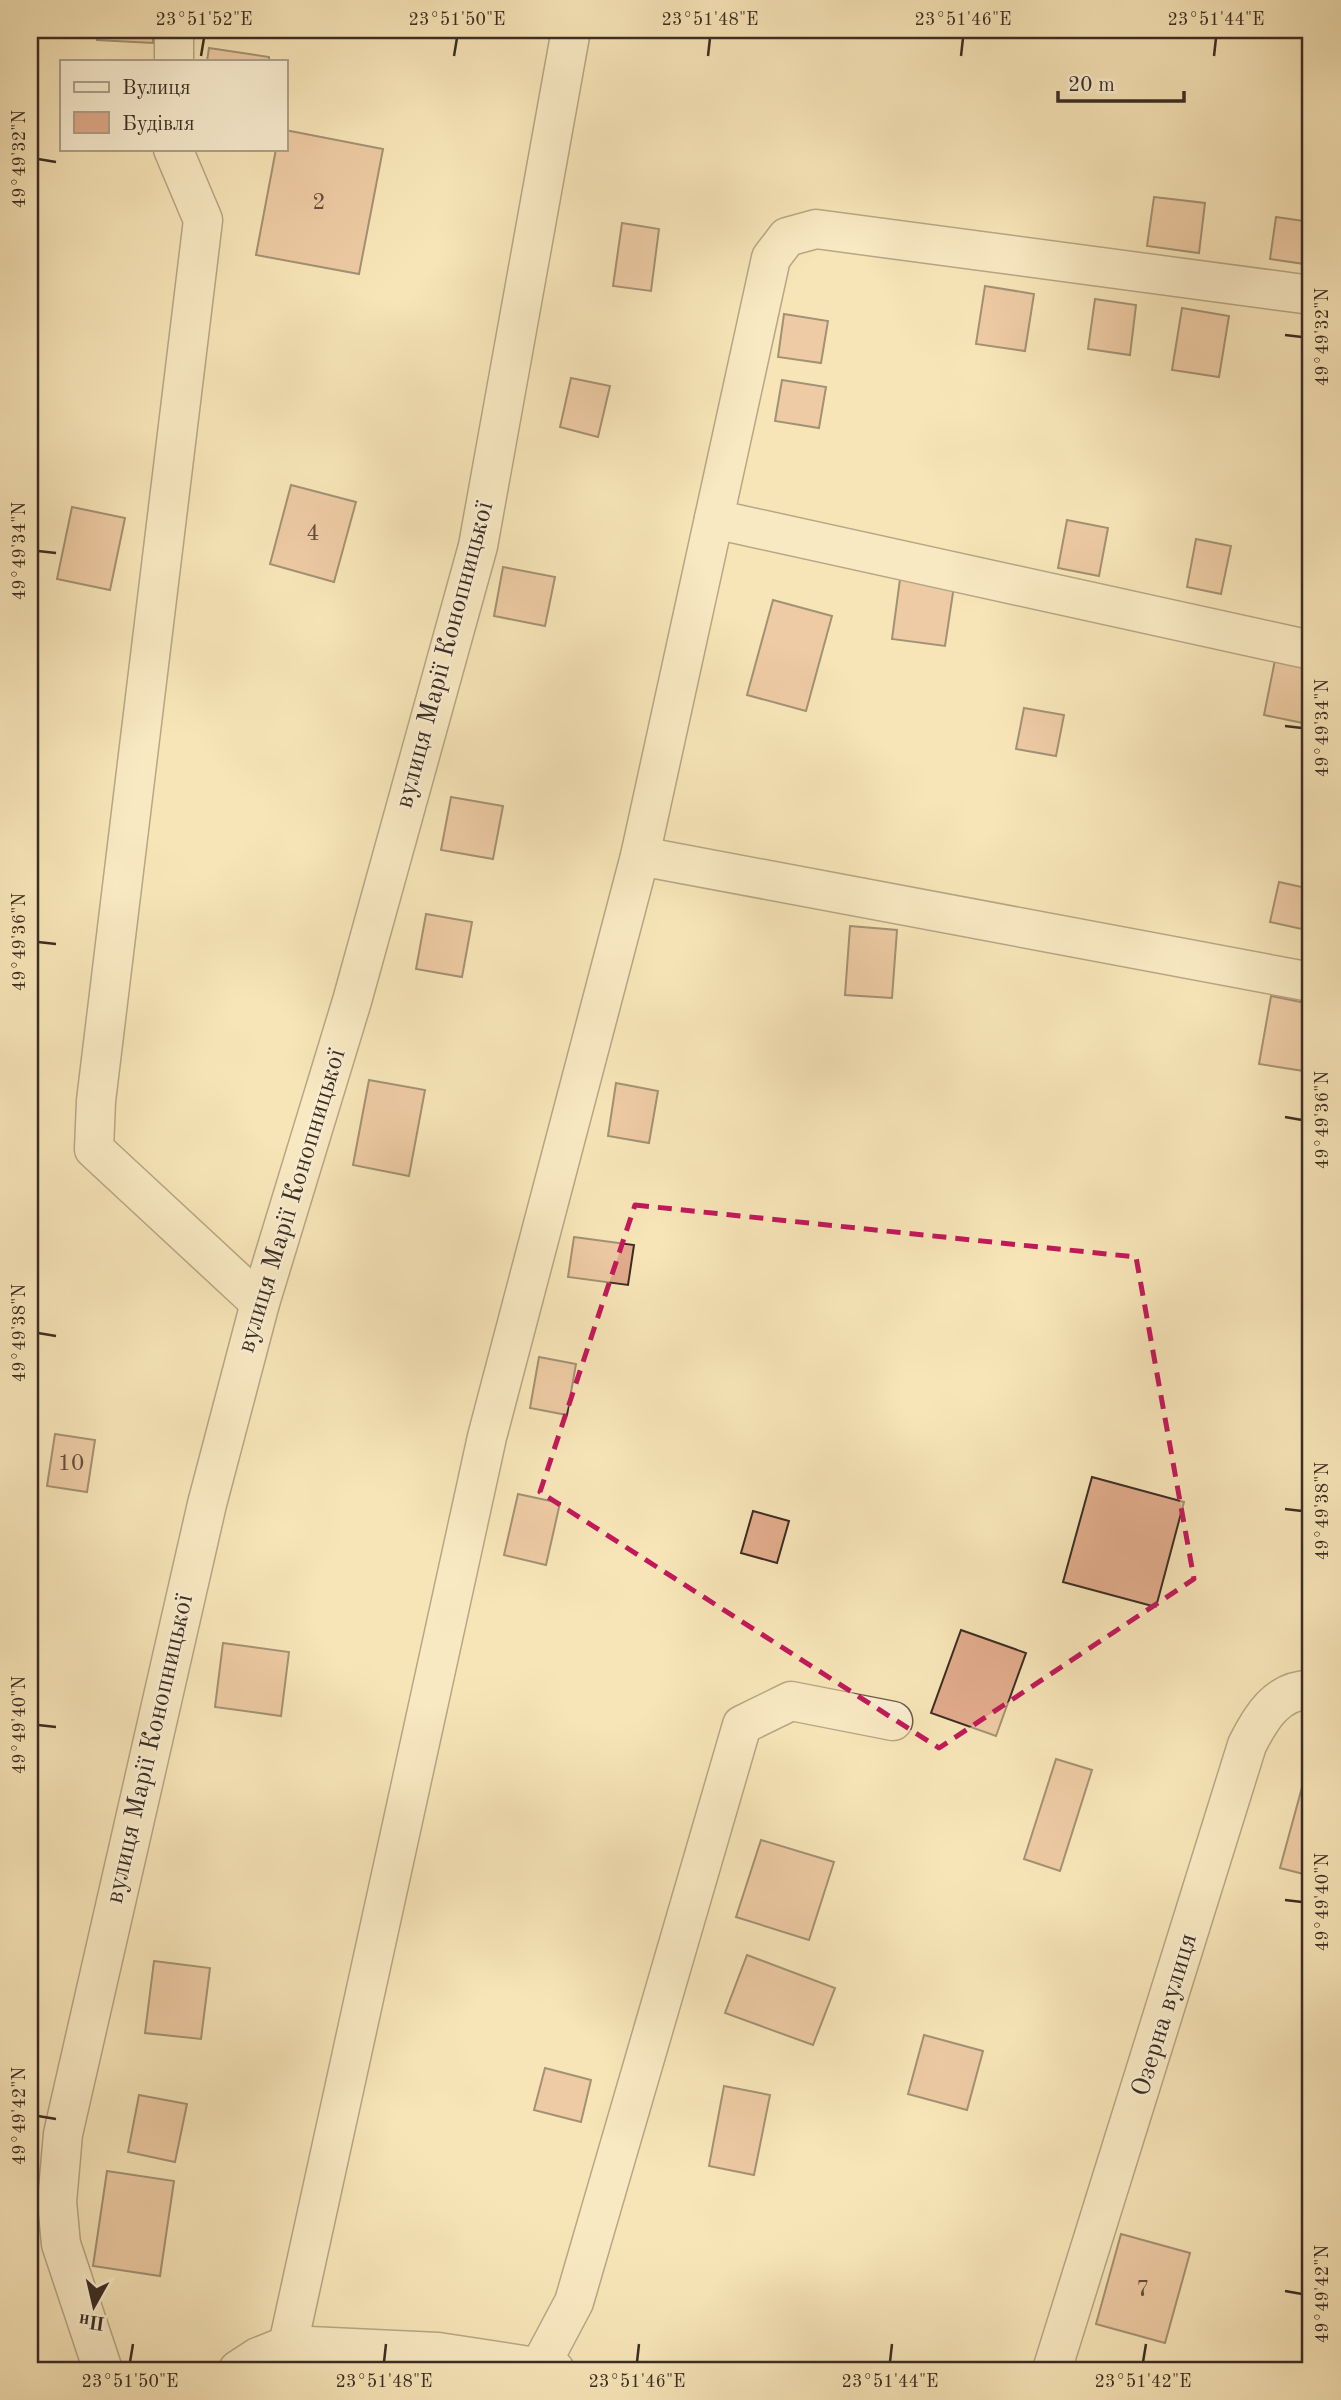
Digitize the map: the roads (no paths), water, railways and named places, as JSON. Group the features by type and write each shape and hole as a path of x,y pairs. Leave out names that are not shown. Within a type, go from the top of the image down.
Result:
{"street":[{"path":"174,30 174,60"},
{"name":"вулиця Марії Конопницької","path":"103,2370 61,2244 58,2202 62,2134 207,1504 260,1303 355,988 478,546 571,30"},
{"path":"173,150 203,220 96,1101 94,1149 260,1303"},
{"path":"288,2345 487,1437 640,856 771,258 787,237 816,229 1311,295"},
{"path":"714,519 1311,650"},
{"path":"640,856 1311,982"},
{"name":"Озерна вулиця","path":"1052,2370 1247,1745 1259,1720 1279,1699 1311,1690"},
{"path":"238,2370 258,2357 288,2345 438,2352 547,2369 573,2302 743,1725 790,1701 893,1721"}]}
